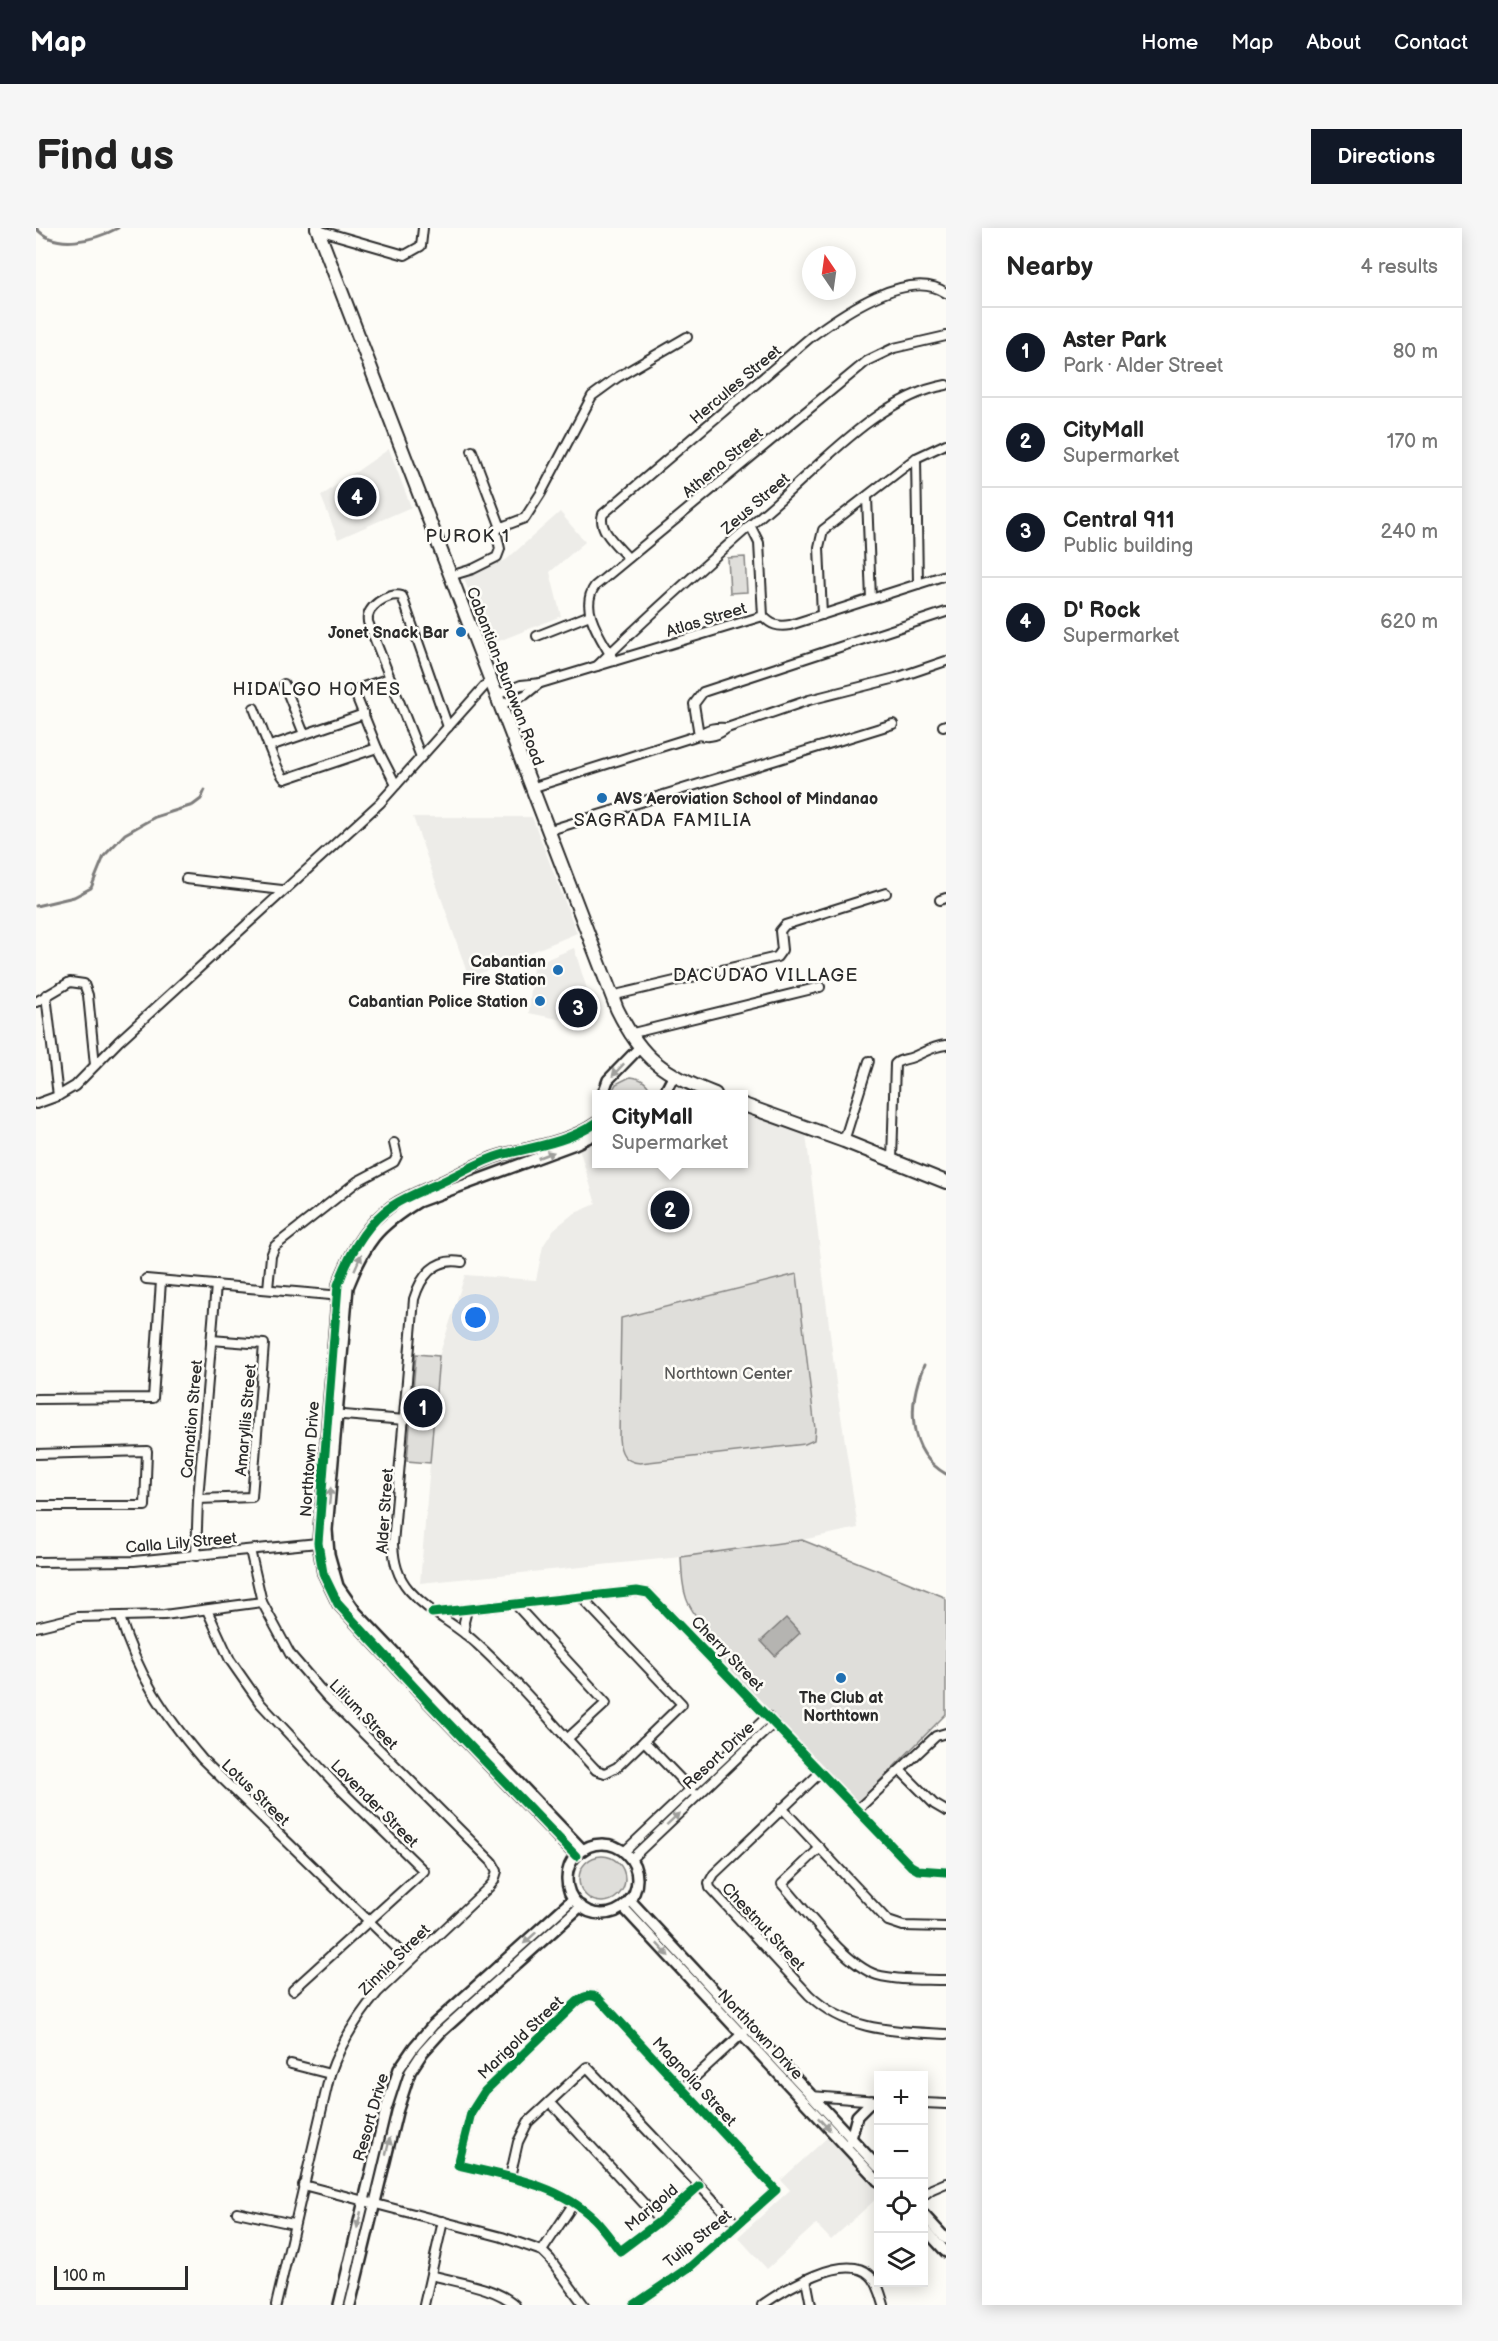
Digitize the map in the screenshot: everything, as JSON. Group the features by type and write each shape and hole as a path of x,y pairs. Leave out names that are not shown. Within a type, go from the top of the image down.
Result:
{"main road":[{"name":"Cabantian-Bunawan Road","path":"317,229 611,996 629,1034 639,1048 654,1062 674,1075 705,1090"},
{"path":"748,1106 844,1141 946,1182"}],"street":[{"path":"317,229 405,255 421,246 423,228"},
{"name":"Hercules Street","path":"628,558 604,529 601,518 603,514 812,336 836,319 887,293 923,285 934,286 946,293"},
{"name":"Athena Street","path":"590,615 588,604 591,592 628,558 867,361 894,348 946,336"},
{"path":"450,576 473,569 497,557 500,549 496,531 525,518 541,493 592,396 618,377 687,337"},
{"name":"Zeus Street","path":"498,700 525,695 541,683 597,666 612,657 664,600 863,426 887,408 922,391 946,386"},
{"path":"822,615 820,535 828,526 916,458 946,444"},
{"path":"472,451 500,525"},
{"path":"916,458 918,584"},
{"path":"867,497 870,599"},
{"path":"750,525 759,543 763,616"},
{"name":"Atlas Street","path":"612,657 763,616 773,624 784,626 946,575"},
{"path":"421,757 367,617 370,609 388,597 402,596 448,727"},
{"path":"699,735 694,704 703,692 946,612"},
{"path":"537,636 590,615 612,657"},
{"path":"531,788 699,735 707,737 718,734 727,728 809,700 896,678 946,661"},
{"path":"390,678 357,689 355,693 377,748 396,785"},
{"path":"36,1104 58,1096 75,1086 119,1041 380,803 490,680"},
{"path":"284,684 304,734"},
{"path":"254,708 279,774 285,779 377,748"},
{"path":"270,746 364,714"},
{"path":"547,831 893,724"},
{"path":"186,879 282,890"},
{"path":"611,996 777,957 782,954 780,931 785,925 886,892"},
{"path":"36,1002 70,982 84,984 88,995 95,1065"},
{"path":"629,1034 820,987"},
{"path":"46,995 58,1096"},
{"path":"892,1160 895,1064 898,1060 916,1056 931,1047 946,1045"},
{"path":"605,1090 608,1080 639,1048"},
{"path":"844,1141 869,1062"},
{"path":"666,1090 674,1075"},
{"name":"Northtown Drive","path":"580,1853 429,1703 338,1604 323,1573 318,1544 338,1285 352,1252 377,1218 393,1206 488,1160 589,1134"},
{"name":"Northtown Drive","path":"580,1853 345,1599 332,1571 327,1530 348,1287 360,1256 372,1239 398,1214 418,1202 589,1134"},
{"path":"268,1288 271,1256 275,1246 365,1176 394,1162 397,1156 394,1143"},
{"name":"Alder Street","path":"462,1262 440,1263 431,1269 418,1286 411,1328 393,1555 395,1567 408,1589 432,1613 465,1634 483,1650 596,1770 605,1773 617,1767 644,1741"},
{"path":"146,1279 347,1296"},
{"path":"36,1399 153,1398 161,1281"},
{"name":"Carnation Street","path":"196,1556 198,1499 216,1285"},
{"name":"Amaryllis Street","path":"198,1499 252,1497 261,1408 264,1344 211,1340"},
{"path":"327,1414 405,1420"},
{"path":"36,1454 147,1451 145,1506 36,1506"},
{"name":"Calla Lily Street","path":"36,1562 134,1561 328,1542"},
{"name":"Lilium Street","path":"250,1550 262,1602 290,1654 319,1688 492,1862 497,1871"},
{"name":"Cherry Street","path":"432,1613 637,1591 648,1593 911,1866 918,1870 946,1872"},
{"path":"581,1597 682,1704 644,1741 697,1796"},
{"path":"36,1627 77,1617 120,1617 207,1610 262,1602"},
{"path":"515,1604 606,1703 567,1739"},
{"name":"Lavender Street","path":"207,1610 230,1660 260,1703 338,1787 424,1871 293,1990"},
{"path":"465,1634 464,1622 467,1610"},
{"name":"Lotus Street","path":"120,1617 141,1674 183,1737 202,1759 410,1960"},
{"name":"Resort Drive","path":"627,1855 690,1790 768,1716"},
{"name":"Resort Drive","path":"627,1855 697,1796 774,1723"},
{"path":"857,1810 936,1736 946,1733"},
{"path":"900,1770 934,1804 946,1810"},
{"name":"Chestnut Street","path":"820,1772 714,1874 709,1883 712,1892 809,1995 834,2014 849,2022 885,2031 946,2034"},
{"path":"782,1808 888,1921 903,1926 946,1927"},
{"path":"604,1845 615,1847 627,1855 636,1869 637,1880 635,1890 627,1904 613,1912 602,1914 591,1912 573,1899 568,1887 568,1874 580,1853 593,1846 604,1845"},
{"path":"819,1848 782,1884 846,1955 865,1970 882,1976 946,1980"},
{"name":"Zinnia Street","path":"276,2305 293,2224 336,2056 359,2016 378,1992 489,1887 497,1871"},
{"name":"Resort Drive","path":"339,2305 386,2109 399,2069 414,2047 456,2004 573,1899"},
{"name":"Northtown Drive","path":"627,1904 807,2099 849,2150 874,2171"},
{"name":"Resort Drive","path":"350,2305 397,2112 410,2072 423,2052 463,2012 581,1906"},
{"name":"Magnolia Street","path":"590,1995 599,1999 776,2190"},
{"name":"Marigold Street","path":"590,1995 577,2002 485,2091 471,2113 458,2165 510,2177 558,2193 594,2219 621,2251"},
{"path":"456,2004 463,2012"},
{"path":"682,2089 745,2032"},
{"path":"291,2064 330,2074"},
{"path":"510,2177 522,2132 586,2067 737,2226"},
{"path":"807,2099 874,2101"},
{"name":"Northtown Drive","path":"807,2099 850,2138 874,2169"},
{"path":"550,2102 660,2221"},
{"path":"849,2150 857,2116 874,2102"},
{"path":"928,2103 946,2104"},
{"path":"928,2192 946,2183"},
{"path":"303,2185 502,2237 542,2251 584,2305"},
{"name":"Marigold","path":"621,2251 660,2221 699,2186"},
{"name":"Tulip Street","path":"634,2305 691,2266 776,2190"},
{"path":"542,2251 574,2203"},
{"path":"237,2212 293,2224"},
{"path":"928,2219 946,2237"},
{"path":"424,2305 443,2221"},
{"path":"928,2232 946,2252"},
{"path":"933,2238 946,2237"},
{"path":"762,2305 806,2279 823,2272 850,2268 871,2275 877,2284 884,2305"},
{"path":"431,2275 494,2292 504,2296 515,2305"},
{"path":"806,2279 811,2305"}],"shaded area":[{"path":"389,449 411,507 338,539 321,496"},
{"path":"560,512 585,542 550,572 561,616 489,645 463,576 506,560"},
{"path":"413,817 532,817 577,933 469,978"},
{"path":"574,948 595,1015 573,1022 529,1013 533,965"},
{"name":"Northtown Center","path":"748,1115 806,1134 836,1383 858,1528 802,1540 681,1557 420,1583 439,1356 465,1275 536,1280 543,1246 554,1229 573,1214 596,1204 579,1148 592,1142 592,1168 748,1168"},
{"path":"786,1618 800,1633 775,1656 761,1641"},
{"path":"830,2135 874,2181 874,2201 831,2240 816,2224 767,2269 738,2237 790,2190 781,2180"}],"green space":[{"path":"745,557 747,592 730,593 728,558"},
{"path":"630,1077 644,1082 649,1090 613,1090 616,1084"},
{"name":"Northtown Center","path":"797,1274 815,1429 814,1440 805,1444 640,1463 630,1461 620,1448 619,1438 621,1318"},
{"path":"416,1354 439,1356 430,1463 407,1461"},
{"name":"The Club at Northtown","path":"802,1540 942,1596 946,1600 946,1714 858,1803 701,1641 709,1633 694,1614 684,1590 681,1557"},
{"path":"607,1856 619,1862 624,1870 624,1888 619,1896 611,1901 597,1902 589,1899 582,1892 579,1874 582,1866 589,1859"}],"waterway":[{"path":"36,228 44,235 64,241 87,239 118,228"},
{"path":"36,906 74,897 91,888 104,856 125,834 155,817 193,805 201,799 205,790"},
{"path":"924,1365 915,1395 914,1425 923,1453 946,1474"}],"cycle path":[{"path":"576,1856 429,1703 338,1604 323,1573 318,1543 338,1285 359,1241 382,1213 406,1198 488,1160 563,1139 592,1126"},
{"path":"432,1613 637,1591 648,1593 911,1866 918,1870 946,1872"},
{"path":"634,2305 691,2266 776,2190 599,1999 593,1996 585,1997 577,2002 485,2091 471,2113 458,2165 530,2183 564,2197 594,2219 620,2251 660,2221 699,2186"}],"place":[{"name":"D' Rock","path":"357,497"},
{"name":"Jonet Snack Bar","path":"461,632"},
{"name":"AVS Aeroviation School of Mindanao","path":"602,798"},
{"name":"Cabantian Fire Station","path":"558,970"},
{"name":"Cabantian Police Station","path":"540,1001"},
{"name":"Central 911","path":"578,1008"},
{"name":"CityMall","path":"670,1210"},
{"name":"Aster Park","path":"423,1408"},
{"name":"The Club at Northtown","path":"841,1678"}],"district":[{"name":"PUROK 1","path":"468,536"},
{"name":"HIDALGO HOMES","path":"317,689"},
{"name":"SAGRADA FAMILIA","path":"663,820"},
{"name":"DACUDAO VILLAGE","path":"766,975"}]}
